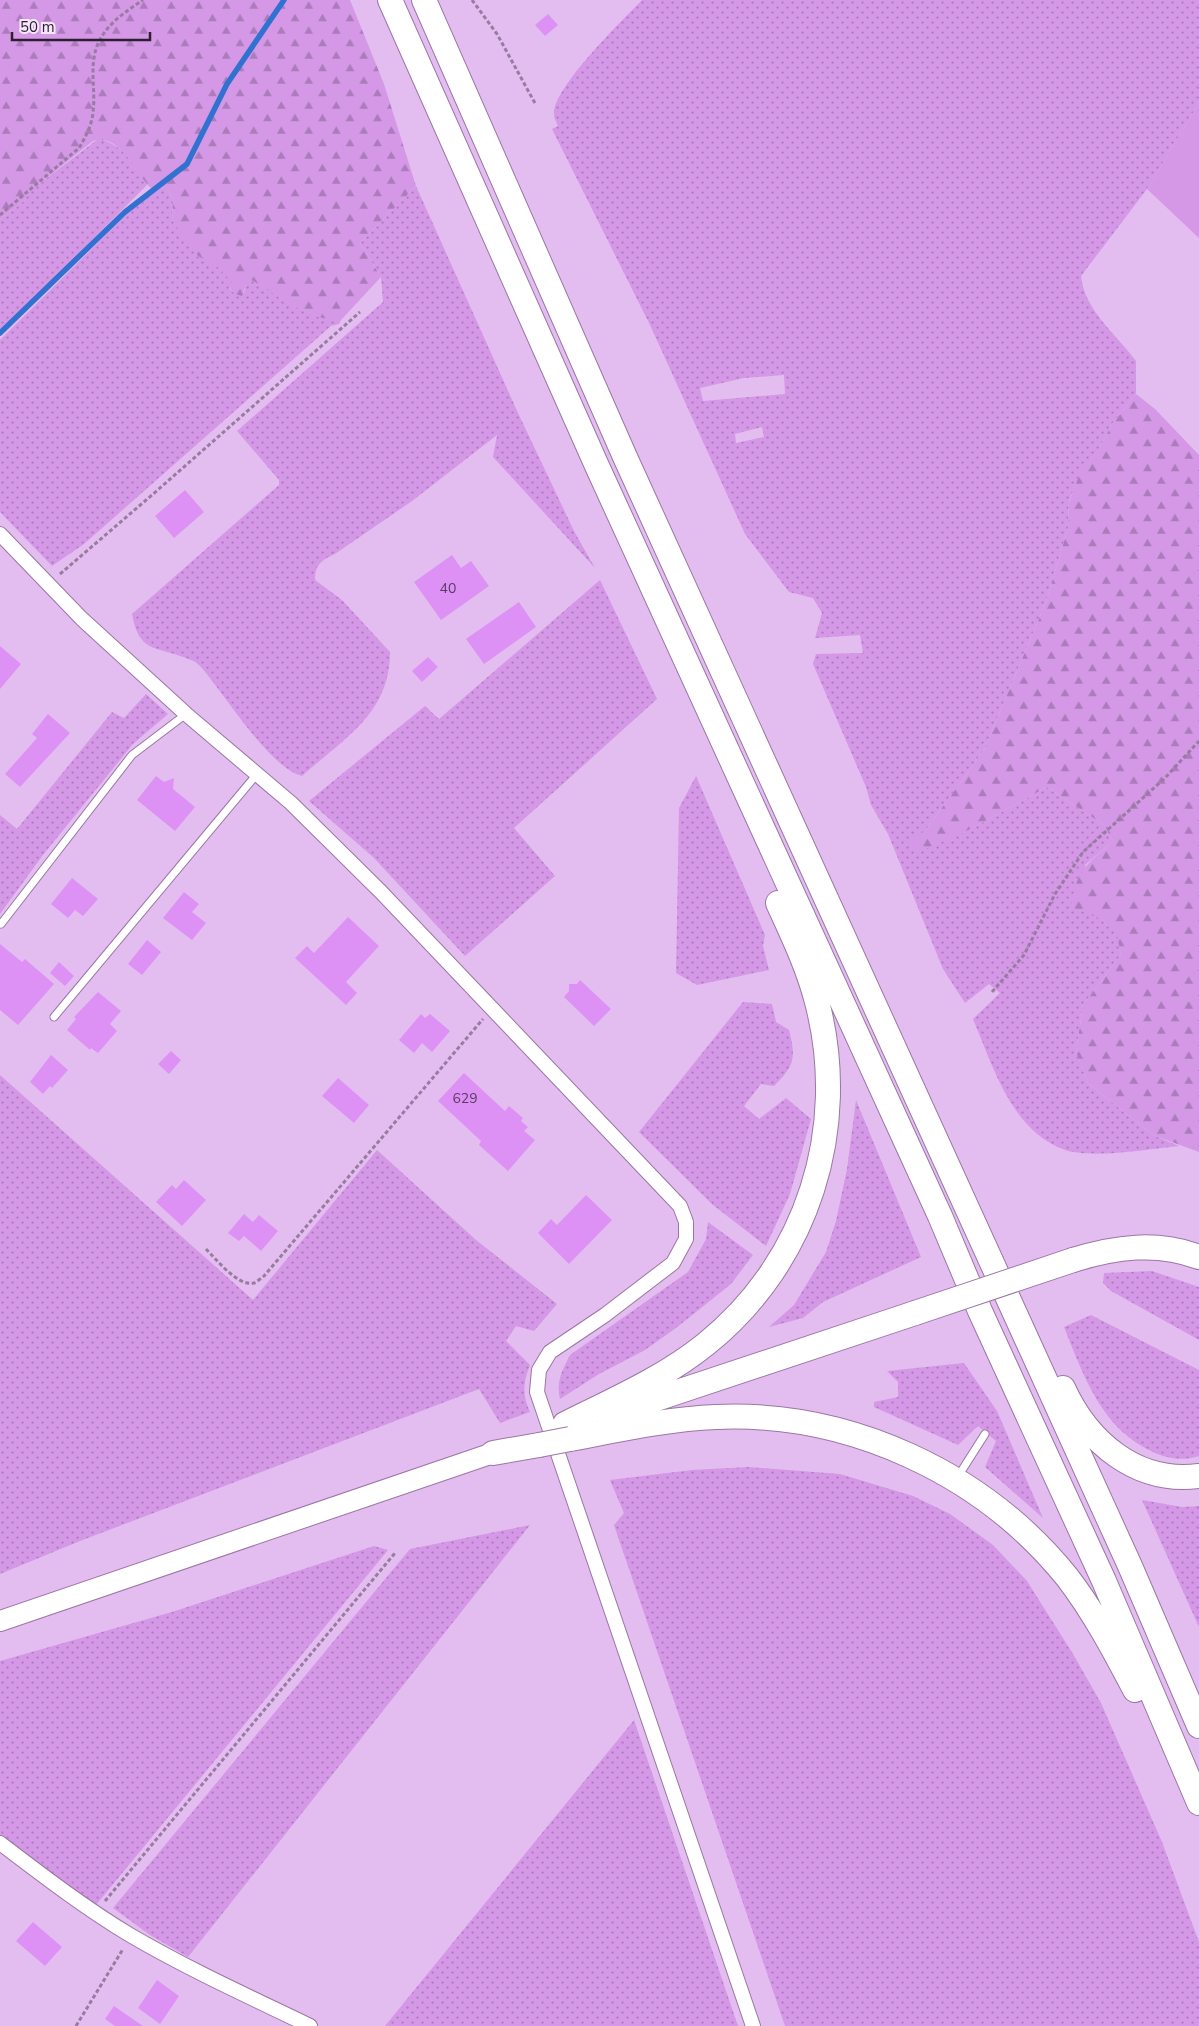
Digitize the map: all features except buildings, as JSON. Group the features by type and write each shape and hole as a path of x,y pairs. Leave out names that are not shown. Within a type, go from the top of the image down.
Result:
{"highway":[{"path":"390,0 497,243 1104,1581 1199,1803"},
{"path":"424,0 625,457 1130,1566 1199,1726"},
{"path":"567,1431 671,1369 722,1330 744,1309 780,1262 794,1236 813,1191 824,1144 828,1114 827,1055 810,976 769,881 764,834"},
{"path":"493,1453 538,1442 1097,1253 1140,1246 1173,1249 1199,1257"},
{"path":"1009,1300 1040,1338 1074,1408 1090,1429 1115,1454 1141,1470 1156,1475 1171,1477 1199,1476"},
{"path":"567,1431 715,1416 774,1418 829,1427 880,1442 956,1480 989,1503 1017,1526 1067,1578 1094,1617 1132,1684 1167,1764 1199,1810"}],"main road":[{"path":"0,1621 493,1453"}],"street":[{"path":"0,534 48,584 186,714 291,803 380,892 680,1206 686,1222 684,1247 674,1263 605,1315 550,1352 539,1370 537,1392 753,2026"},
{"path":"0,1843 95,1913 132,1936 224,1985 310,2026"}],"lane":[{"path":"1,924 132,756 186,714"},
{"path":"54,1017 257,774"},
{"path":"956,1480 985,1434"}],"path":[{"path":"0,215 79,148 88,133 93,112 94,67 97,46 109,27 122,14 143,0"},
{"path":"472,0 497,34 536,105"},
{"path":"48,584 360,312"},
{"path":"992,992 1024,955 1055,894 1083,852 1165,778 1199,741"},
{"path":"206,1249 234,1277 245,1283 255,1283 264,1276 492,1010"},
{"path":"95,1913 395,1553"},
{"path":"76,2026 132,1936"}],"green space":[{"path":"0,0 350,0 384,84 416,186 360,243 381,277 341,320 317,316 305,311 248,278 242,296 235,294 228,286 233,281 222,276 223,270 198,256 172,220 173,199 166,187 152,189 120,149 112,143 103,140 93,141 27,193 25,200 0,220"},
{"path":"642,0 1199,0 1199,103 1147,189 1081,276 1083,288 1095,311 1136,361 1136,394 1112,424 1099,449 1080,474 1069,501 1068,528 1046,602 984,750 925,831 963,833 1047,787 1104,825 1113,841 1085,865 1101,919 1118,935 1121,955 1083,1005 1076,1052 1088,1083 1153,1135 1179,1146 1121,1153 1090,1154 1065,1150 1046,1141 1017,1113 1006,1095 973,1019 1000,993 989,984 965,1003 943,969 888,834 871,805 866,787 813,664 816,654 863,653 860,635 815,638 822,613 813,598 789,592 745,534 650,325 552,129 558,126 554,115 556,103 564,88 605,38","holes":["784,375 785,394 703,401 700,388 744,378","762,427 764,437 736,443 735,434"]},
{"path":"1199,103 1199,238 1147,189"},
{"path":"98,139 114,145 128,156 139,170 147,185 0,332 0,220 25,200 27,193"},
{"path":"416,186 518,413 574,531 595,568 493,457 497,435 412,501 318,566 315,580 342,600 390,652 388,674 382,692 373,708 362,723 302,776 289,770 275,759 197,664 144,642 135,627 132,614 279,485 279,480 237,431 383,302 381,277 360,243"},
{"path":"166,187 173,199 172,220 202,257 223,270 233,281 229,288 233,292 244,293 247,277 305,311 329,319 341,320 339,324 331,326 84,544 52,566 0,512 0,340 152,189"},
{"path":"1136,394 1155,409 1199,455 1199,1152 1153,1135 1088,1083 1076,1052 1083,1005 1121,955 1117,935 1101,919 1071,907 1076,884 1084,869 1089,862 1113,841 1104,825 1047,787 963,833 918,852 909,840 925,831 984,750 1046,602 1068,528 1069,502 1080,473 1099,449 1112,424"},
{"path":"600,580 657,699 514,828 555,876 465,956 374,858 309,801 425,706 439,719"},
{"path":"146,694 168,714 133,744 43,855 0,914 0,815 17,829 112,712 124,718"},
{"path":"696,776 765,935 763,946 769,970 697,985 676,973 679,808"},
{"path":"743,1002 772,1004 776,1022 789,1030 793,1048 792,1061 781,1079 774,1086 761,1084 744,1106 759,1119 786,1098 811,1119 790,1194 766,1246 713,1205 639,1132"},
{"path":"0,1075 253,1300 377,1150 476,1240 557,1304 534,1331 516,1326 506,1341 530,1365 524,1388 530,1412 500,1423 479,1389 80,1541 0,1574"},
{"path":"856,1100 921,1257 823,1302 803,1318 769,1327 794,1305 826,1252 836,1221 847,1169"},
{"path":"708,1222 753,1255 731,1284 645,1350 599,1374 560,1399 559,1381 570,1355 688,1272 706,1239"},
{"path":"1152,1271 1199,1287 1199,1340 1111,1291 1103,1283 1104,1273"},
{"path":"1091,1315 1199,1370 1199,1456 1177,1459 1155,1453 1121,1431 1108,1416 1097,1400 1079,1365 1064,1327"},
{"path":"964,1363 997,1411 1043,1518 985,1467 996,1441 978,1426 958,1445 874,1407 874,1402 898,1397 898,1382 887,1371"},
{"path":"748,1467 840,1474 913,1496 950,1514 993,1545 1027,1581 1101,1703 1162,1842 1199,1942 1199,2026 785,2026 614,1525 624,1513 610,1480 692,1470"},
{"path":"1142,1500 1182,1507 1199,1506 1199,1627"},
{"path":"530,1525 188,1957 150,1935 113,1908 410,1549"},
{"path":"374,1546 388,1550 96,1905 0,1837 0,1661 172,1612"},
{"path":"634,1720 738,2026 385,2026"}],"waterway":[{"path":"0,333 125,212 187,164 227,84 284,0"}]}
